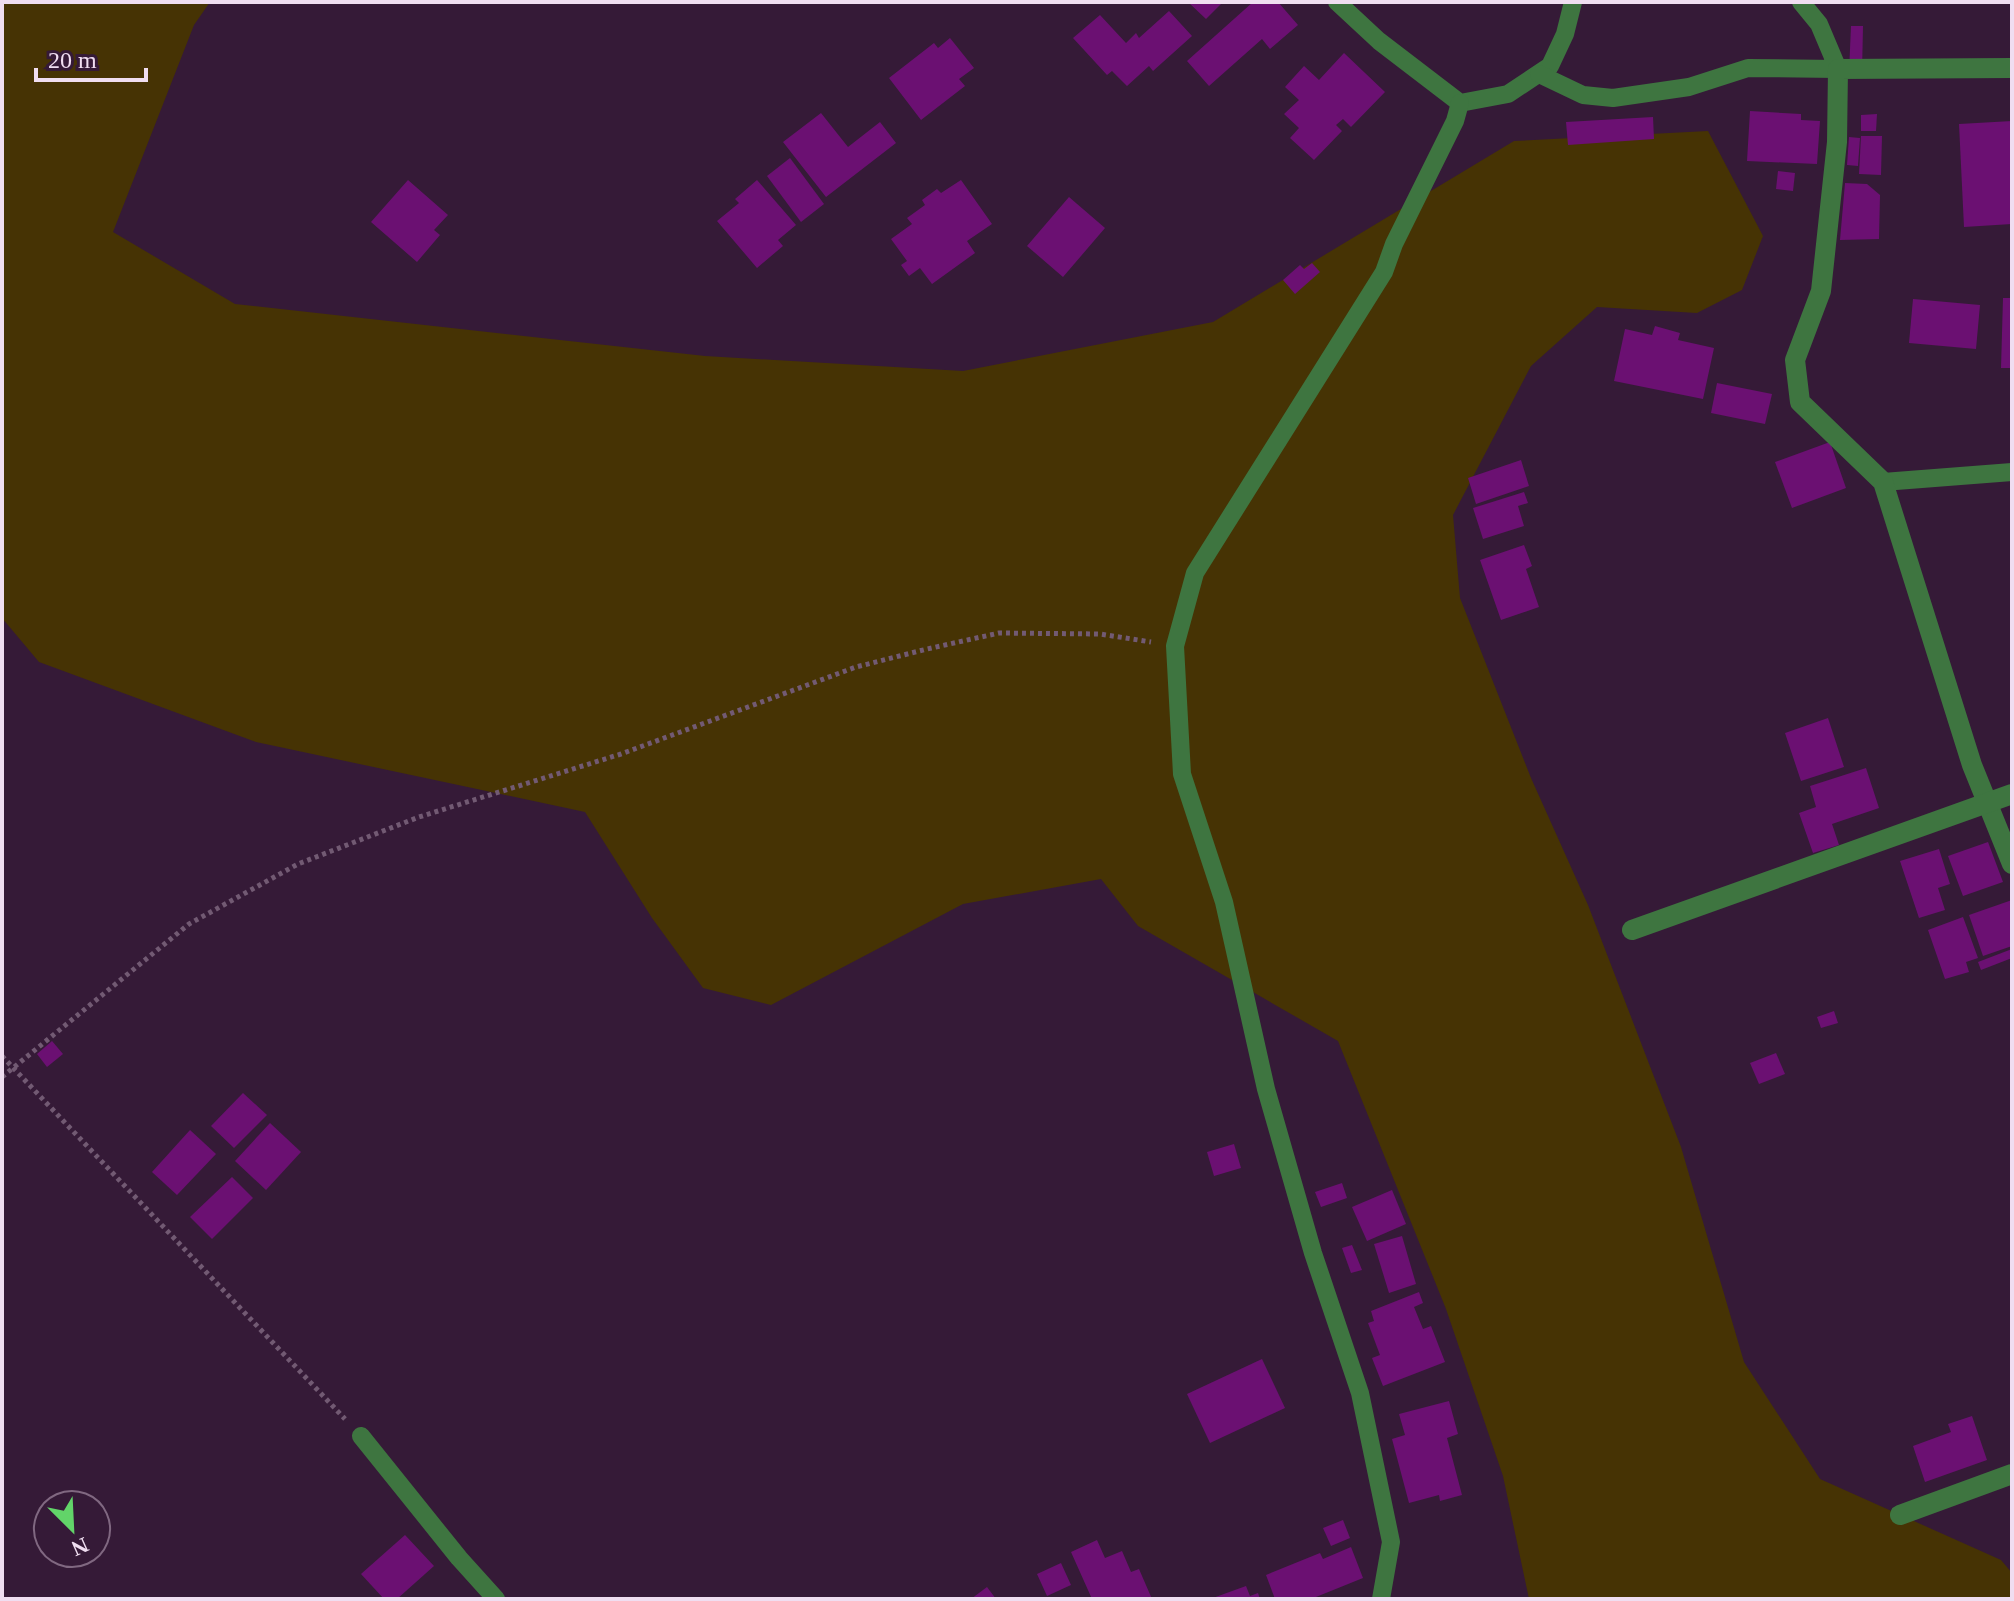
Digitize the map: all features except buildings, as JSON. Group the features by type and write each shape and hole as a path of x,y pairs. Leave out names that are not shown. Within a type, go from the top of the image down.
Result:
{"street":[{"path":"2012,68 1838,69 1837,142 1821,291 1795,360 1800,402 1883,482 1972,765 2012,864"},
{"path":"1632,930 2012,794"},
{"path":"1900,1515 2012,1474"}],"lane":[{"path":"1337,2 1379,41 1460,103 1508,94 1550,66 1565,34 1573,2"},
{"path":"1539,74 1583,95 1613,98 1689,87 1748,68 1838,69 1819,24 1801,2"},
{"path":"1381,1599 1391,1542 1363,1408 1313,1253 1266,1089 1224,902 1182,774 1175,646 1195,573 1384,272 1394,244 1455,121 1460,103"},
{"path":"1883,482 2012,472"},
{"path":"361,1436 496,1599"}],"path":[{"path":"2,1077 189,924 298,864 419,817 621,754 856,667 927,649 999,633 1100,634 1175,646"},
{"path":"2,1056 361,1436"}],"shaded area":[{"path":"2,2 210,2 194,25 113,232 235,304 705,356 963,371 1213,322 1514,141 1708,131 1763,236 1742,290 1697,313 1597,307 1531,366 1453,515 1460,598 1531,778 1588,905 1681,1147 1744,1362 1820,1479 2001,1560 2012,1573 2012,1599 1529,1599 1503,1476 1446,1309 1338,1041 1138,926 1101,879 963,904 771,1005 703,988 652,918 585,812 256,742 39,662 2,618"}]}
